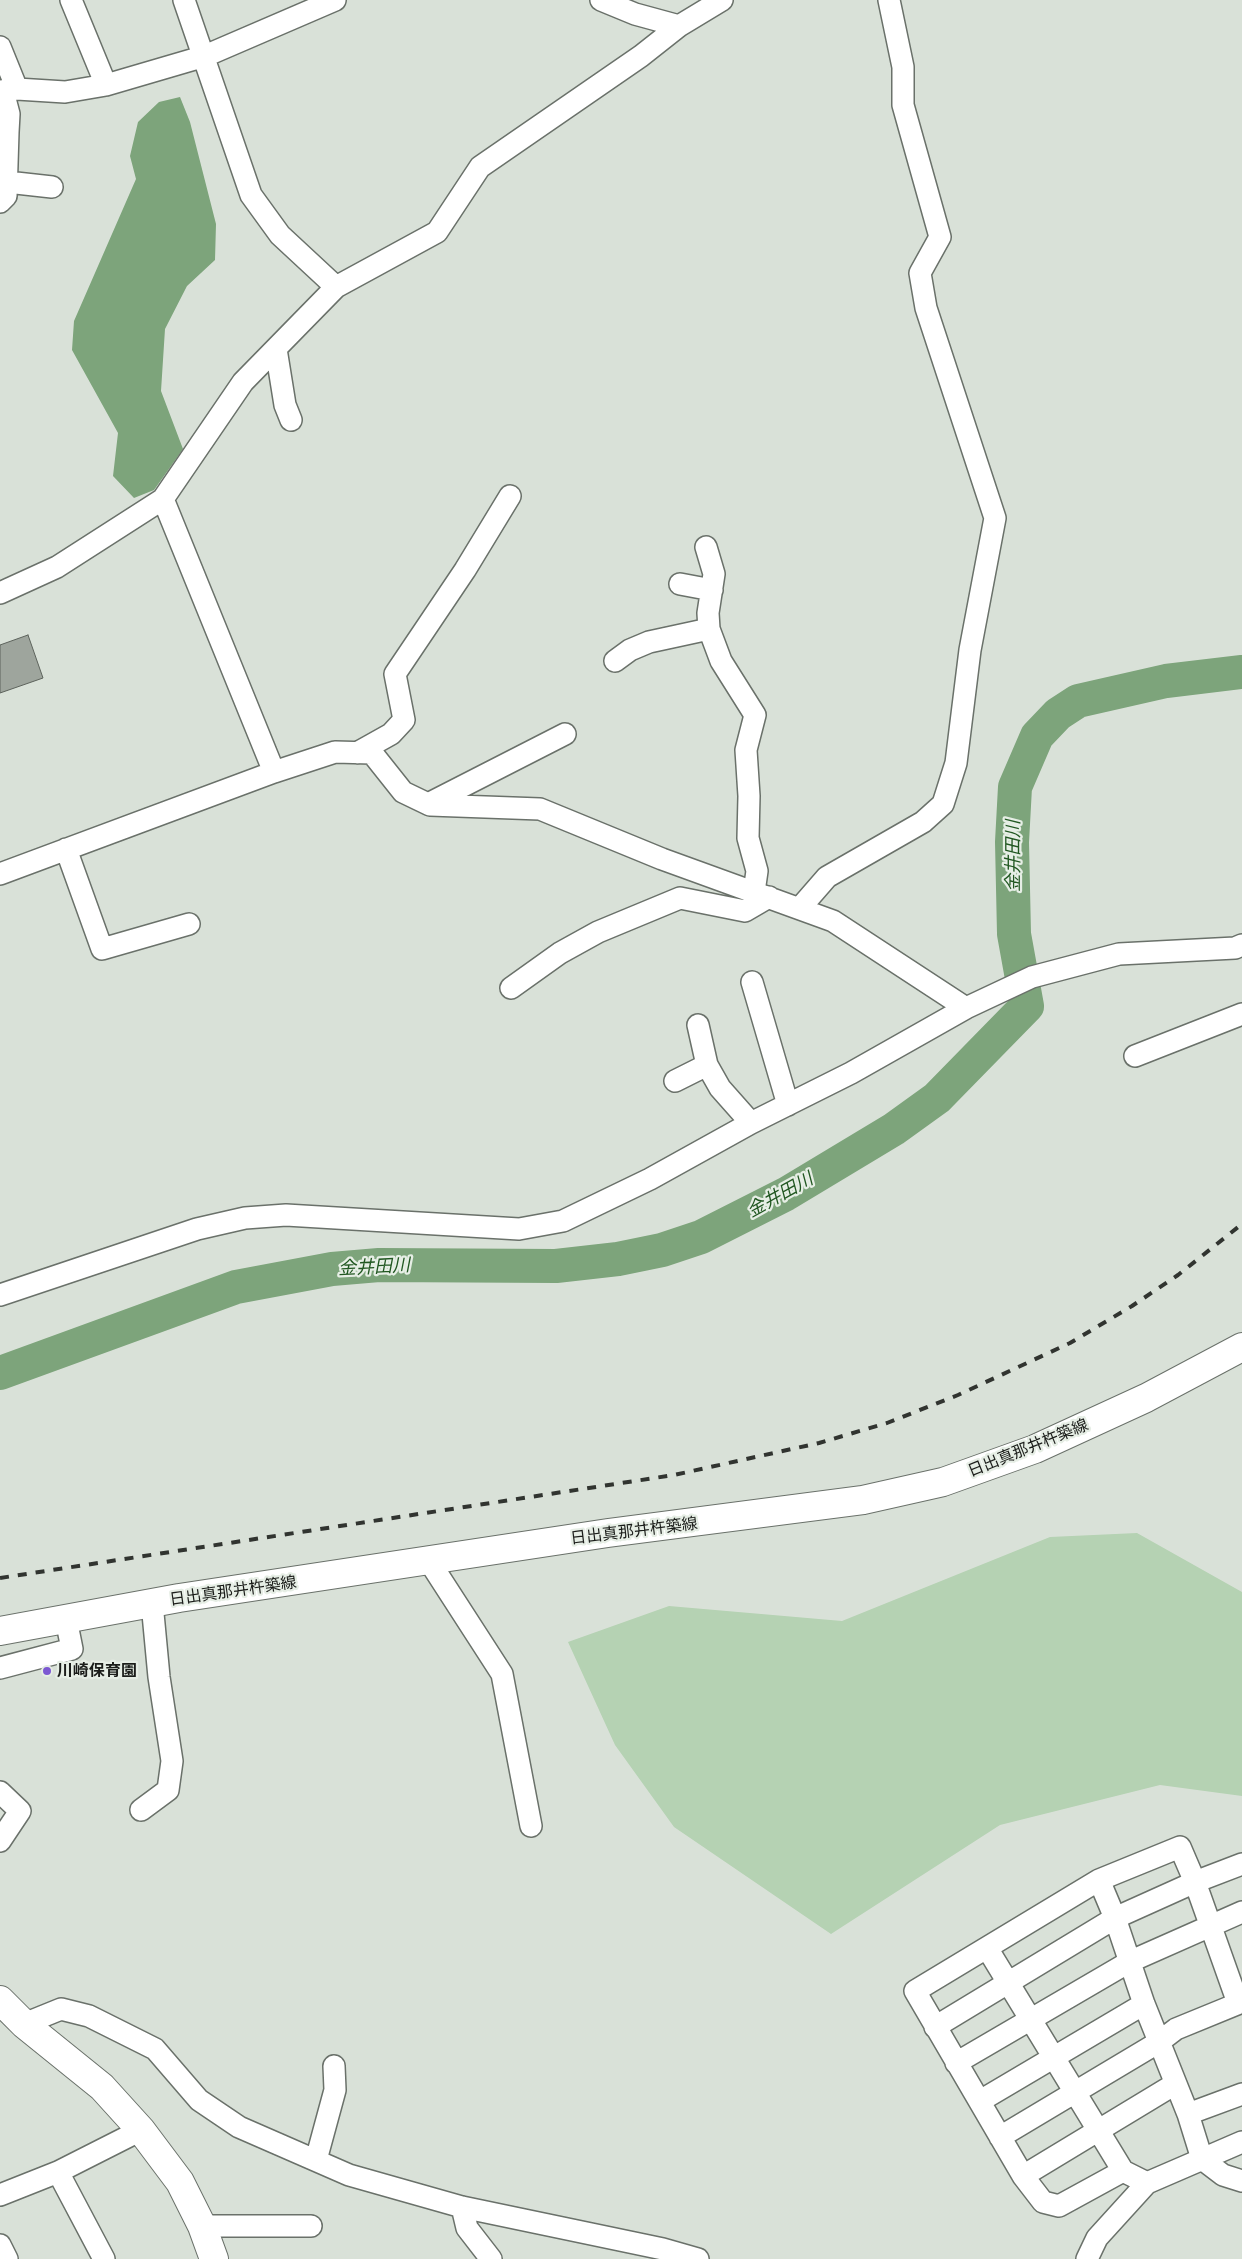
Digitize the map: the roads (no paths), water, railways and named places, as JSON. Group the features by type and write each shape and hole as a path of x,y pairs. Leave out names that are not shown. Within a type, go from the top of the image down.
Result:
{"main road":[{"name":"日出真那井杵築線","path":"0,1631 152,1603 608,1533 863,1500 942,1482 1035,1449 1146,1398 1242,1347"},
{"path":"0,2000 24,2024 102,2087 141,2130 180,2182 202,2226 214,2259"}],"street":[{"path":"71,0 106,85"},
{"path":"184,0 252,195 280,235 336,287"},
{"path":"7,90 65,92 106,85 205,56 336,0"},
{"path":"601,0 636,14 679,26"},
{"path":"0,593 57,567 163,498 243,382 336,287 437,232 480,167 641,56 679,26 722,0"},
{"path":"800,908 827,877 923,822 943,804 956,762 970,650 995,518 926,308 920,274 940,237 903,105 904,67 889,0"},
{"path":"0,47 7,90 8,114 6,196 0,202"},
{"path":"7,182 52,187"},
{"path":"276,349 285,405 291,420"},
{"path":"357,753 391,734 404,720 395,674 465,570 510,496"},
{"path":"163,498 274,772"},
{"path":"706,547 714,574 708,613 709,629 721,661 755,715 746,750 749,796 748,838 762,895"},
{"path":"680,584 712,590"},
{"path":"615,661 630,650 649,642 709,629"},
{"path":"428,804 565,734"},
{"path":"0,874 274,772 334,752 372,753 403,792 428,804 540,809 662,859 833,921 975,1004"},
{"path":"66,849 102,949 189,924"},
{"path":"511,988 560,953 598,932 680,898 745,912 762,895"},
{"path":"0,1294 197,1229 245,1218 286,1215 519,1229 563,1221 650,1179 751,1123 851,1073 975,1004 1032,977 1118,954 1240,949"},
{"path":"752,982 788,1105"},
{"path":"1135,1056 1242,1014"},
{"path":"698,1025 707,1065 720,1088 751,1123"},
{"path":"675,1081 707,1065"},
{"path":"429,1561 502,1674 531,1826"},
{"path":"141,1810 168,1790 172,1762 159,1677 152,1603"},
{"path":"0,1668 72,1649 66,1619"},
{"path":"0,1792 20,1811 0,1841"},
{"path":"1000,2137 1160,2042 1176,2029 1240,2002 1233,1962 1210,1924 1180,1847 1099,1880 915,1991 956,2063 1023,2176 1043,2202 1060,2206 1123,2171"},
{"path":"936,2026 1115,1918 1195,1882 1242,1864"},
{"path":"1099,1880 1115,1918 1144,2004 1188,2114 1202,2159 1223,2175 1242,2181"},
{"path":"956,2063 1129,1962 1210,1924 1242,1912"},
{"path":"987,1948 1123,2171 1147,2184"},
{"path":"980,2101 1052,2056 1144,2004"},
{"path":"24,2024 61,2008 89,2016 155,2049 199,2100 239,2127 349,2175 462,2207 663,2249 698,2259"},
{"path":"316,2160 336,2090 334,2066"},
{"path":"1023,2176 1175,2084"},
{"path":"1188,2114 1242,2094"},
{"path":"1,2194 58,2172 141,2130"},
{"path":"1087,2259 1097,2238 1147,2184 1242,2142"},
{"path":"58,2172 104,2259"},
{"path":"462,2207 467,2228 491,2259"},
{"path":"202,2226 311,2226"},
{"path":"0,2246 7,2259"}],"waterway":[{"name":"金井田川","path":"0,1373 236,1287 332,1269 379,1265 556,1266 618,1259 662,1250 701,1237 786,1194 894,1129 937,1098 1027,1006 1014,934 1012,842 1015,787 1037,736 1058,714 1078,701 1166,681 1242,672"}],"railway":[{"path":"0,1578 674,1475 819,1443 887,1423 958,1395 1070,1343 1132,1306 1178,1275 1242,1224"}],"place":[{"name":"川崎保育園","path":"47,1671"}]}
